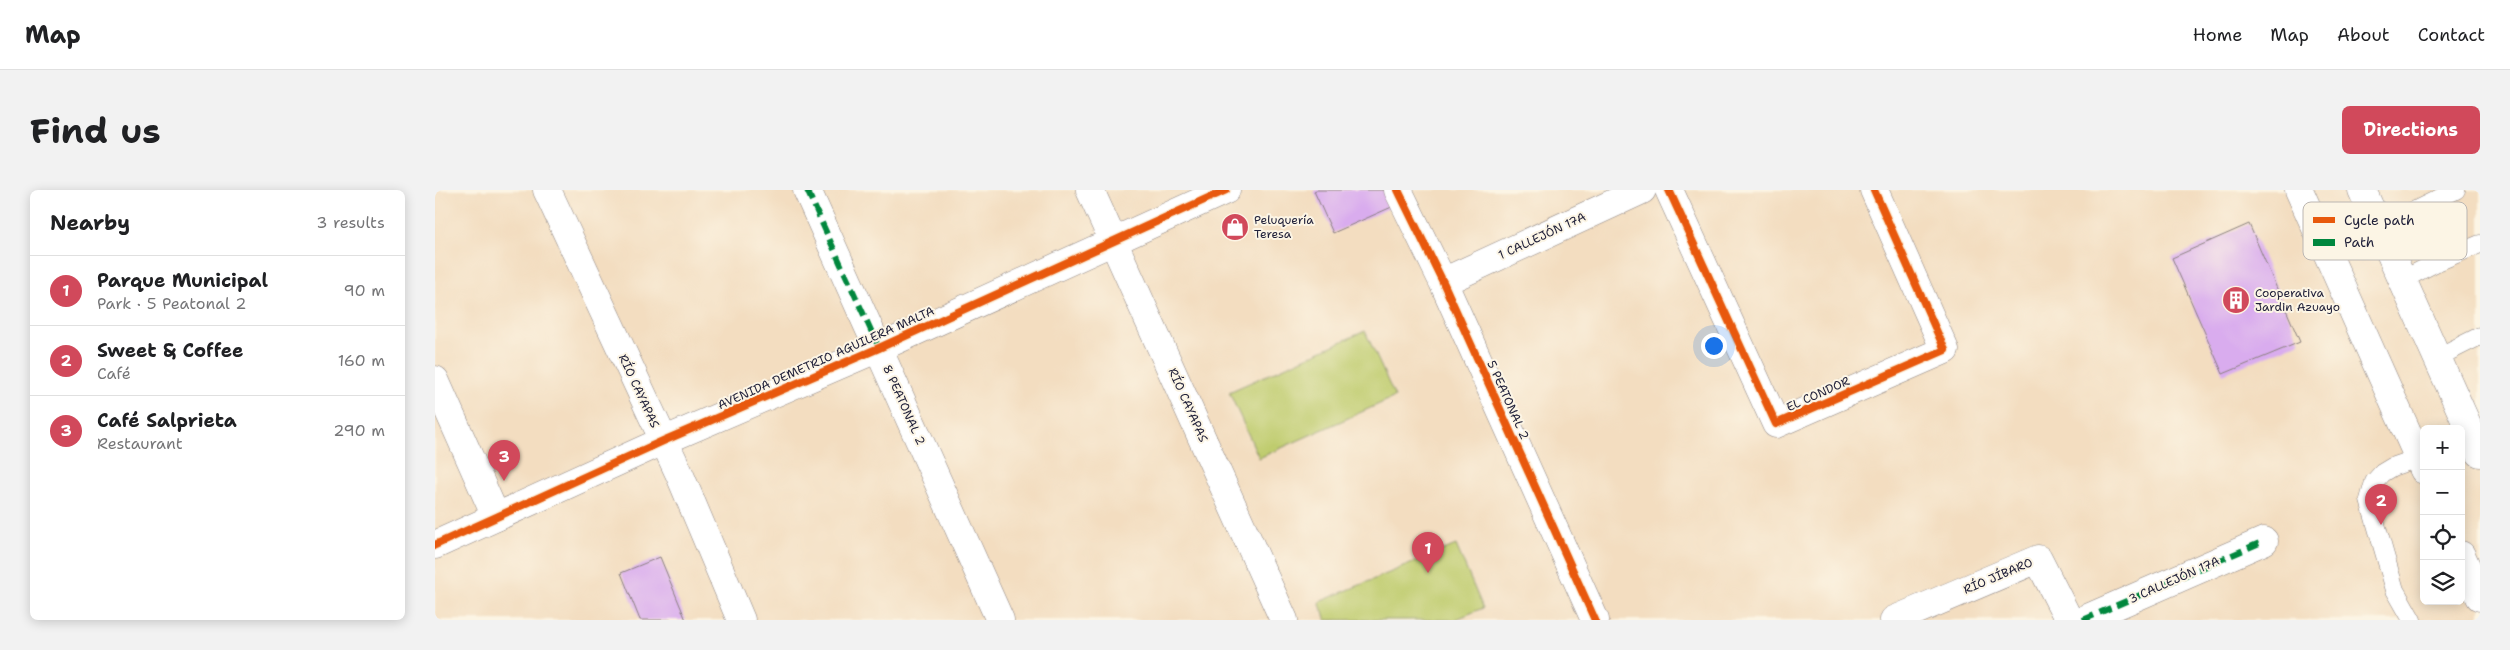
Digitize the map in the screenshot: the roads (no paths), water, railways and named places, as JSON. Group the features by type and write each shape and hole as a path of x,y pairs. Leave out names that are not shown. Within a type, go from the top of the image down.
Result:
{"street":[{"name":"RÍO CAYAPAS","path":"547,190 663,441 741,620"},
{"name":"8 PEATONAL 2","path":"807,190 1000,620"},
{"name":"RÍO CAYAPAS","path":"1090,190 1115,241 1284,620"},
{"name":"AVENIDA DEMETRIO AGUILERA MALTA","path":"435,545 663,441 879,348 1226,190"},
{"name":"5 PEATONAL 2","path":"1398,190 1443,282 1595,620"},
{"name":"1 CALLEJÓN 17A","path":"1443,282 1642,190"},
{"name":"EL CONDOR","path":"1669,190 1776,424 1945,350 1874,190"},
{"path":"2299,190 2304,202"},
{"path":"2362,190 2367,202"},
{"path":"2330,260 2420,462"},
{"path":"2393,260 2480,453"},
{"path":"435,380 496,517"},
{"name":"3 CALLEJÓN 17A","path":"2083,620 2264,541"},
{"name":"RÍO JÍBARO","path":"1894,620 2038,559 2069,620"},
{"path":"2463,560 2480,597"}],"lane":[{"path":"2432,202 2456,190"},
{"path":"2467,249 2480,244"},
{"path":"2402,280 2442,260"},
{"path":"2436,358 2480,336"},
{"path":"2412,620 2395,590 2369,500 2374,482 2382,473 2392,466 2420,464"}],"place":[{"name":"Peluquería Teresa","path":"1235,227"},
{"name":"Cooperativa Jardin Azuayo","path":"2236,300"},
{"name":"Café Salprieta","path":"504,481"},
{"name":"Sweet & Coffee","path":"2381,525"},
{"name":"Parque Municipal","path":"1428,573"}]}
